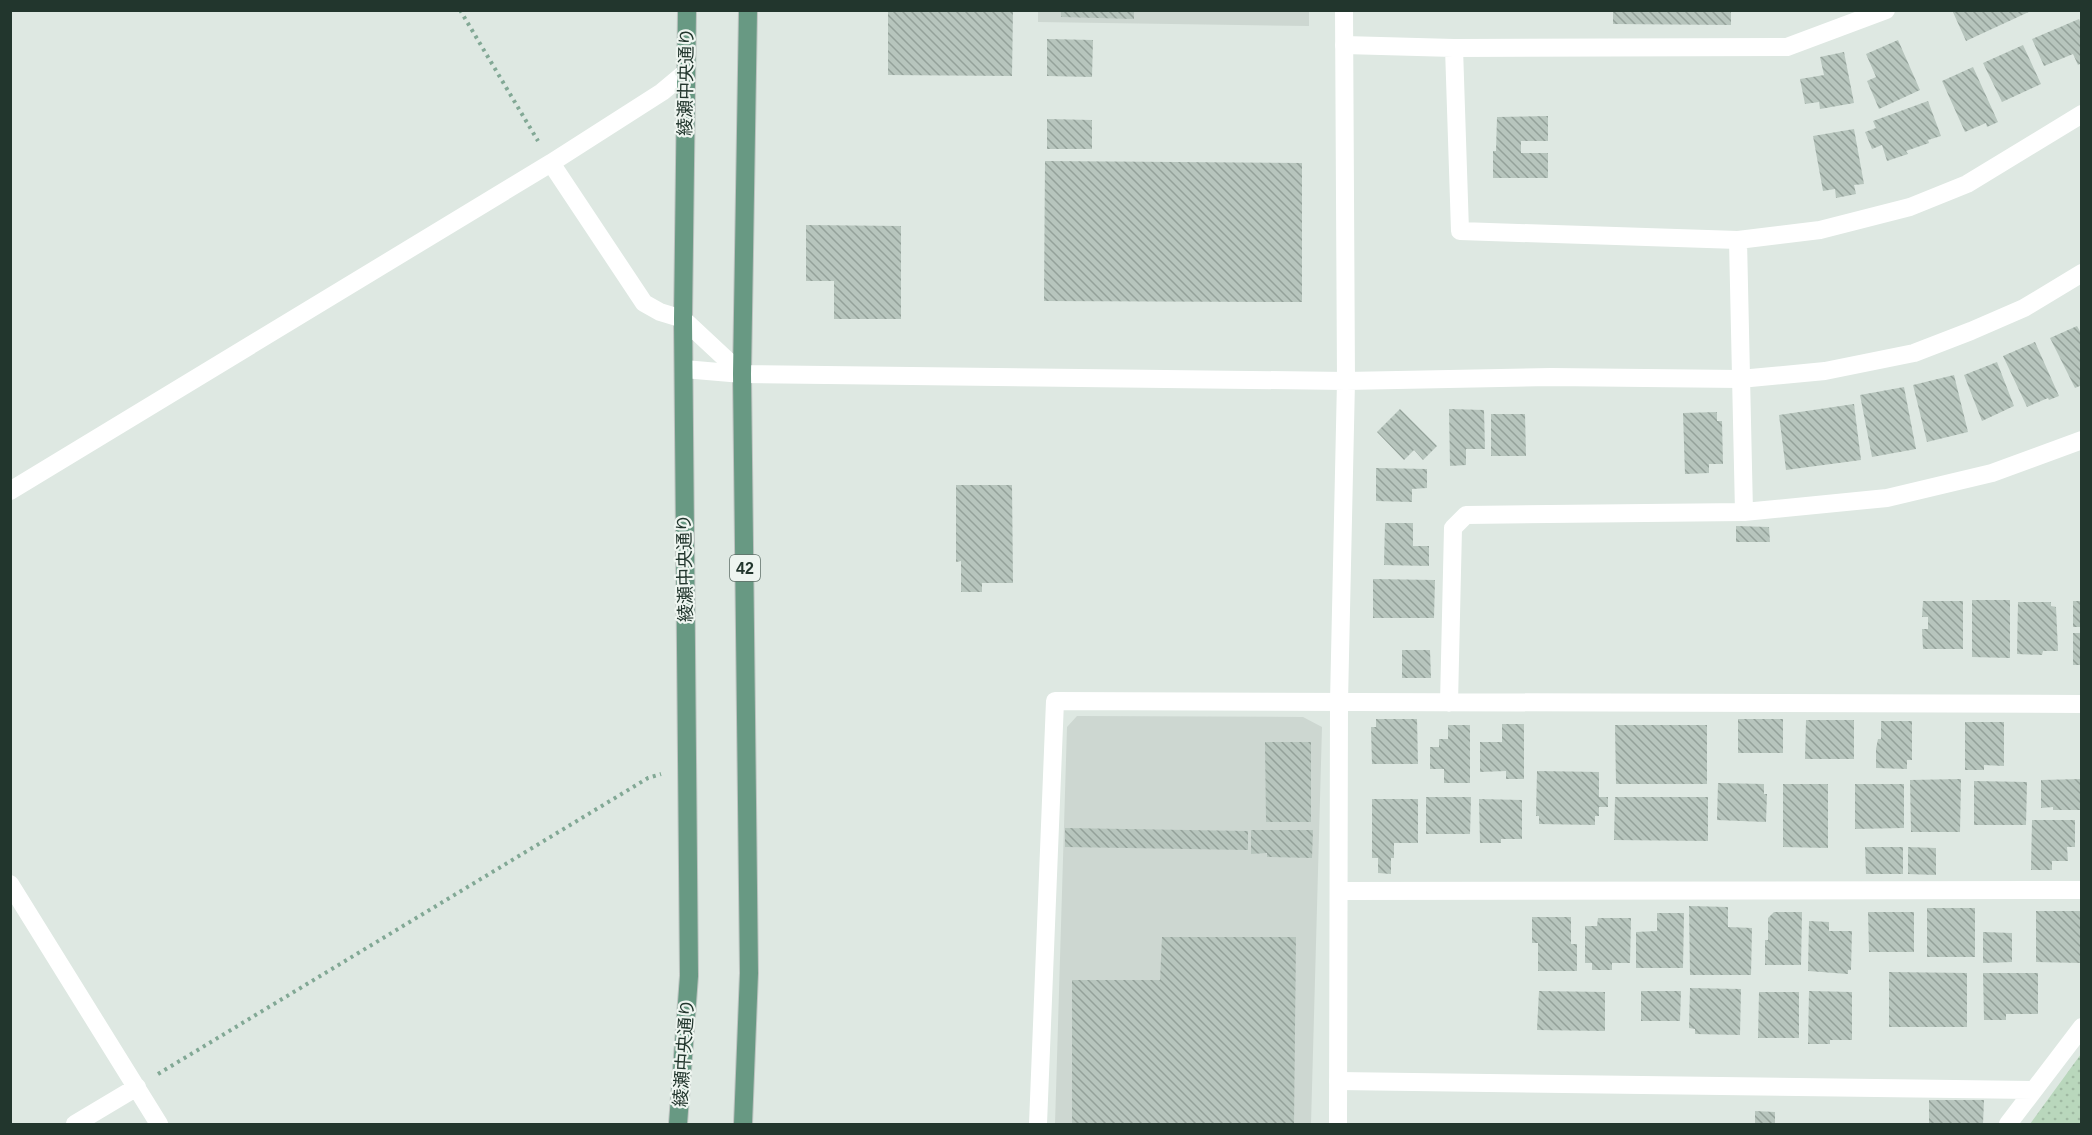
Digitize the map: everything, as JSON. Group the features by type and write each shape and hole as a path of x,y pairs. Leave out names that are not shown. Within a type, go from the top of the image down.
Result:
{"main road":[{"name":"綾瀬中央通り","path":"678,1125 689,976 682,319 687,10"},
{"name":"42","path":"743,1125 749,973 742,374 748,10"}],"street":[{"path":"1338,1125 1339,702 1346,381 1344,10"},
{"path":"1344,45 1454,48 1787,47 1886,10"},
{"path":"1454,48 1460,231 1738,240 1820,230 1911,207 1967,184 2082,114"},
{"path":"10,491 551,163 662,92 686,72"},
{"path":"551,163 644,303 660,312 682,319 742,374"},
{"path":"1738,240 1744,512"},
{"path":"684,369 742,374 1346,381 1551,377 1740,379 1825,372 1914,353 2024,308 2082,273"},
{"path":"1449,703 1453,528 1466,515 1744,512 1887,498 1992,473 2082,440"},
{"path":"1038,1125 1055,701 2082,704"},
{"path":"10,884 159,1125"},
{"path":"1340,891 2082,890"},
{"path":"2008,1125 2082,1028"},
{"path":"1338,1081 2033,1090"},
{"path":"75,1125 137,1087"}],"path":[{"path":"460,10 551,163"},
{"path":"137,1087 648,778 687,764"}],"shaded area":[{"path":"1038,11 1309,11 1309,26 1038,22"},
{"path":"1077,716 1303,717 1322,727 1311,1124 1055,1124 1067,727"}],"green space":[{"path":"2081,1054 2081,1124 2030,1124"}],"building":[{"path":"888,10 1013,10 1012,76 888,75"},
{"path":"1061,10 1134,10 1134,19 1061,17"},
{"path":"1613,10 1731,10 1731,25 1613,24"},
{"path":"1952,10 2033,10 1966,41"},
{"path":"2079,19 2082,26 2082,63 2078,65 2073,54 2044,66 2032,39"},
{"path":"1047,39 1093,40 1092,77 1047,76"},
{"path":"1898,40 1920,90 1879,109 1867,81 1876,77 1866,54"},
{"path":"2023,45 2041,84 2002,102 1983,63"},
{"path":"1844,52 1854,103 1820,109 1819,102 1805,104 1800,79 1824,75 1820,57"},
{"path":"1973,67 1998,122 1987,127 1986,123 1965,132 1942,81"},
{"path":"1928,101 1941,136 1906,151 1908,154 1887,161 1882,145 1872,149 1865,132 1876,128 1873,121"},
{"path":"1548,116 1548,141 1521,141 1521,153 1548,153 1548,178 1493,178 1497,117"},
{"path":"1047,119 1092,120 1092,149 1047,149"},
{"path":"1854,129 1864,184 1854,185 1856,194 1836,198 1835,189 1823,191 1813,136"},
{"path":"1045,161 1302,163 1302,302 1044,301"},
{"path":"806,225 901,226 901,319 834,319 834,281 806,281"},
{"path":"2077,326 2082,335 2082,385 2075,388 2050,338"},
{"path":"2035,342 2059,396 2027,407 2003,356"},
{"path":"1997,362 2014,406 1982,421 1964,375"},
{"path":"1954,375 1968,432 1927,442 1913,385"},
{"path":"1904,387 1916,449 1872,457 1860,395"},
{"path":"1854,404 1861,460 1786,470 1779,415"},
{"path":"1400,409 1437,446 1423,460 1414,450 1404,460 1377,432"},
{"path":"1449,409 1484,410 1485,449 1466,449 1466,465 1450,466"},
{"path":"1717,412 1717,421 1722,421 1723,464 1709,464 1709,473 1685,474 1683,413"},
{"path":"1491,414 1525,414 1526,456 1491,456"},
{"path":"1376,468 1427,469 1427,488 1412,489 1412,502 1376,501"},
{"path":"956,485 1012,485 1013,583 982,583 982,592 961,592 961,561 956,562"},
{"path":"1385,523 1413,523 1413,546 1429,546 1429,566 1384,565"},
{"path":"1736,526 1769,527 1770,542 1736,542"},
{"path":"1373,579 1435,580 1434,618 1373,618"},
{"path":"1972,600 2010,600 2010,658 1972,657"},
{"path":"1923,601 1963,601 1963,649 1923,649 1922,629 1928,629 1928,617 1922,617"},
{"path":"2073,601 2082,601 2082,627 2073,627"},
{"path":"2018,602 2051,602 2051,606 2056,607 2058,651 2043,651 2042,655 2017,654"},
{"path":"2073,633 2082,633 2082,665 2073,665"},
{"path":"1402,650 1430,650 1431,678 1402,678"},
{"path":"1376,719 1417,719 1418,764 1372,764 1371,727 1376,727"},
{"path":"1738,719 1783,719 1783,753 1738,753"},
{"path":"1806,720 1854,720 1854,759 1805,759"},
{"path":"1881,721 1912,721 1912,760 1907,760 1907,769 1876,768 1876,749 1878,739 1881,739"},
{"path":"1965,722 2004,722 2004,766 1984,765 1984,770 1965,770"},
{"path":"1502,724 1524,724 1524,779 1506,779 1506,771 1480,772 1480,742 1502,742"},
{"path":"1448,725 1470,725 1470,783 1444,783 1444,769 1430,769 1430,747 1439,747 1439,739 1448,739"},
{"path":"1615,725 1707,725 1707,784 1616,784"},
{"path":"1265,742 1311,742 1311,822 1266,822"},
{"path":"1537,771 1599,772 1599,797 1608,797 1608,807 1599,807 1599,816 1595,816 1595,825 1539,824 1539,816 1536,816"},
{"path":"1961,779 1960,832 1911,832 1910,780"},
{"path":"2082,779 2082,810 2041,808 2041,780"},
{"path":"1974,781 2027,782 2026,825 1974,825"},
{"path":"1718,783 1764,784 1764,794 1767,794 1766,822 1717,820"},
{"path":"1783,784 1828,784 1828,848 1783,847"},
{"path":"1855,784 1904,784 1904,828 1855,829"},
{"path":"1426,797 1471,797 1470,834 1426,834"},
{"path":"1615,797 1708,797 1708,841 1614,840"},
{"path":"1372,799 1418,799 1418,843 1394,843 1391,874 1378,873 1378,858 1372,858"},
{"path":"1479,799 1522,800 1522,839 1501,839 1501,843 1480,843"},
{"path":"2032,820 2075,820 2075,847 2067,847 2068,861 2052,861 2052,870 2031,870"},
{"path":"1065,828 1248,831 1248,850 1065,847"},
{"path":"1251,830 1313,830 1312,858 1267,857 1267,853 1251,854"},
{"path":"1865,847 1903,847 1903,874 1866,874"},
{"path":"1908,847 1936,848 1936,875 1908,874"},
{"path":"1689,906 1728,907 1728,927 1752,928 1751,975 1690,975"},
{"path":"1927,908 1975,908 1975,957 1927,957"},
{"path":"2036,911 2082,911 2082,963 2036,962"},
{"path":"1774,912 1802,912 1801,965 1765,965 1768,918"},
{"path":"1868,912 1914,912 1914,952 1869,952"},
{"path":"1657,913 1684,913 1683,968 1636,968 1636,932 1657,931"},
{"path":"1532,917 1571,917 1571,944 1577,944 1577,971 1538,971 1538,943 1532,943"},
{"path":"1598,918 1631,918 1630,963 1612,963 1612,970 1592,970 1592,963 1585,963 1585,926 1597,926"},
{"path":"1809,921 1829,922 1829,931 1852,931 1851,970 1848,970 1848,974 1808,971"},
{"path":"1983,932 2012,933 2012,962 1983,963"},
{"path":"1162,937 1296,937 1294,1124 1072,1124 1072,980 1160,980"},
{"path":"1889,972 1967,973 1967,1027 1889,1027"},
{"path":"1983,973 2038,973 2038,1014 2006,1014 2006,1020 1984,1020"},
{"path":"1690,988 1741,989 1740,1035 1695,1034 1695,1029 1689,1028"},
{"path":"1539,991 1605,992 1605,1031 1537,1030"},
{"path":"1641,991 1681,991 1680,1021 1641,1021"},
{"path":"1809,991 1852,992 1852,1040 1830,1040 1830,1044 1808,1044"},
{"path":"1759,992 1799,992 1799,1038 1758,1038"},
{"path":"1929,1100 1984,1100 1983,1124 1929,1124"},
{"path":"1755,1111 1775,1112 1775,1124 1755,1124"}]}
